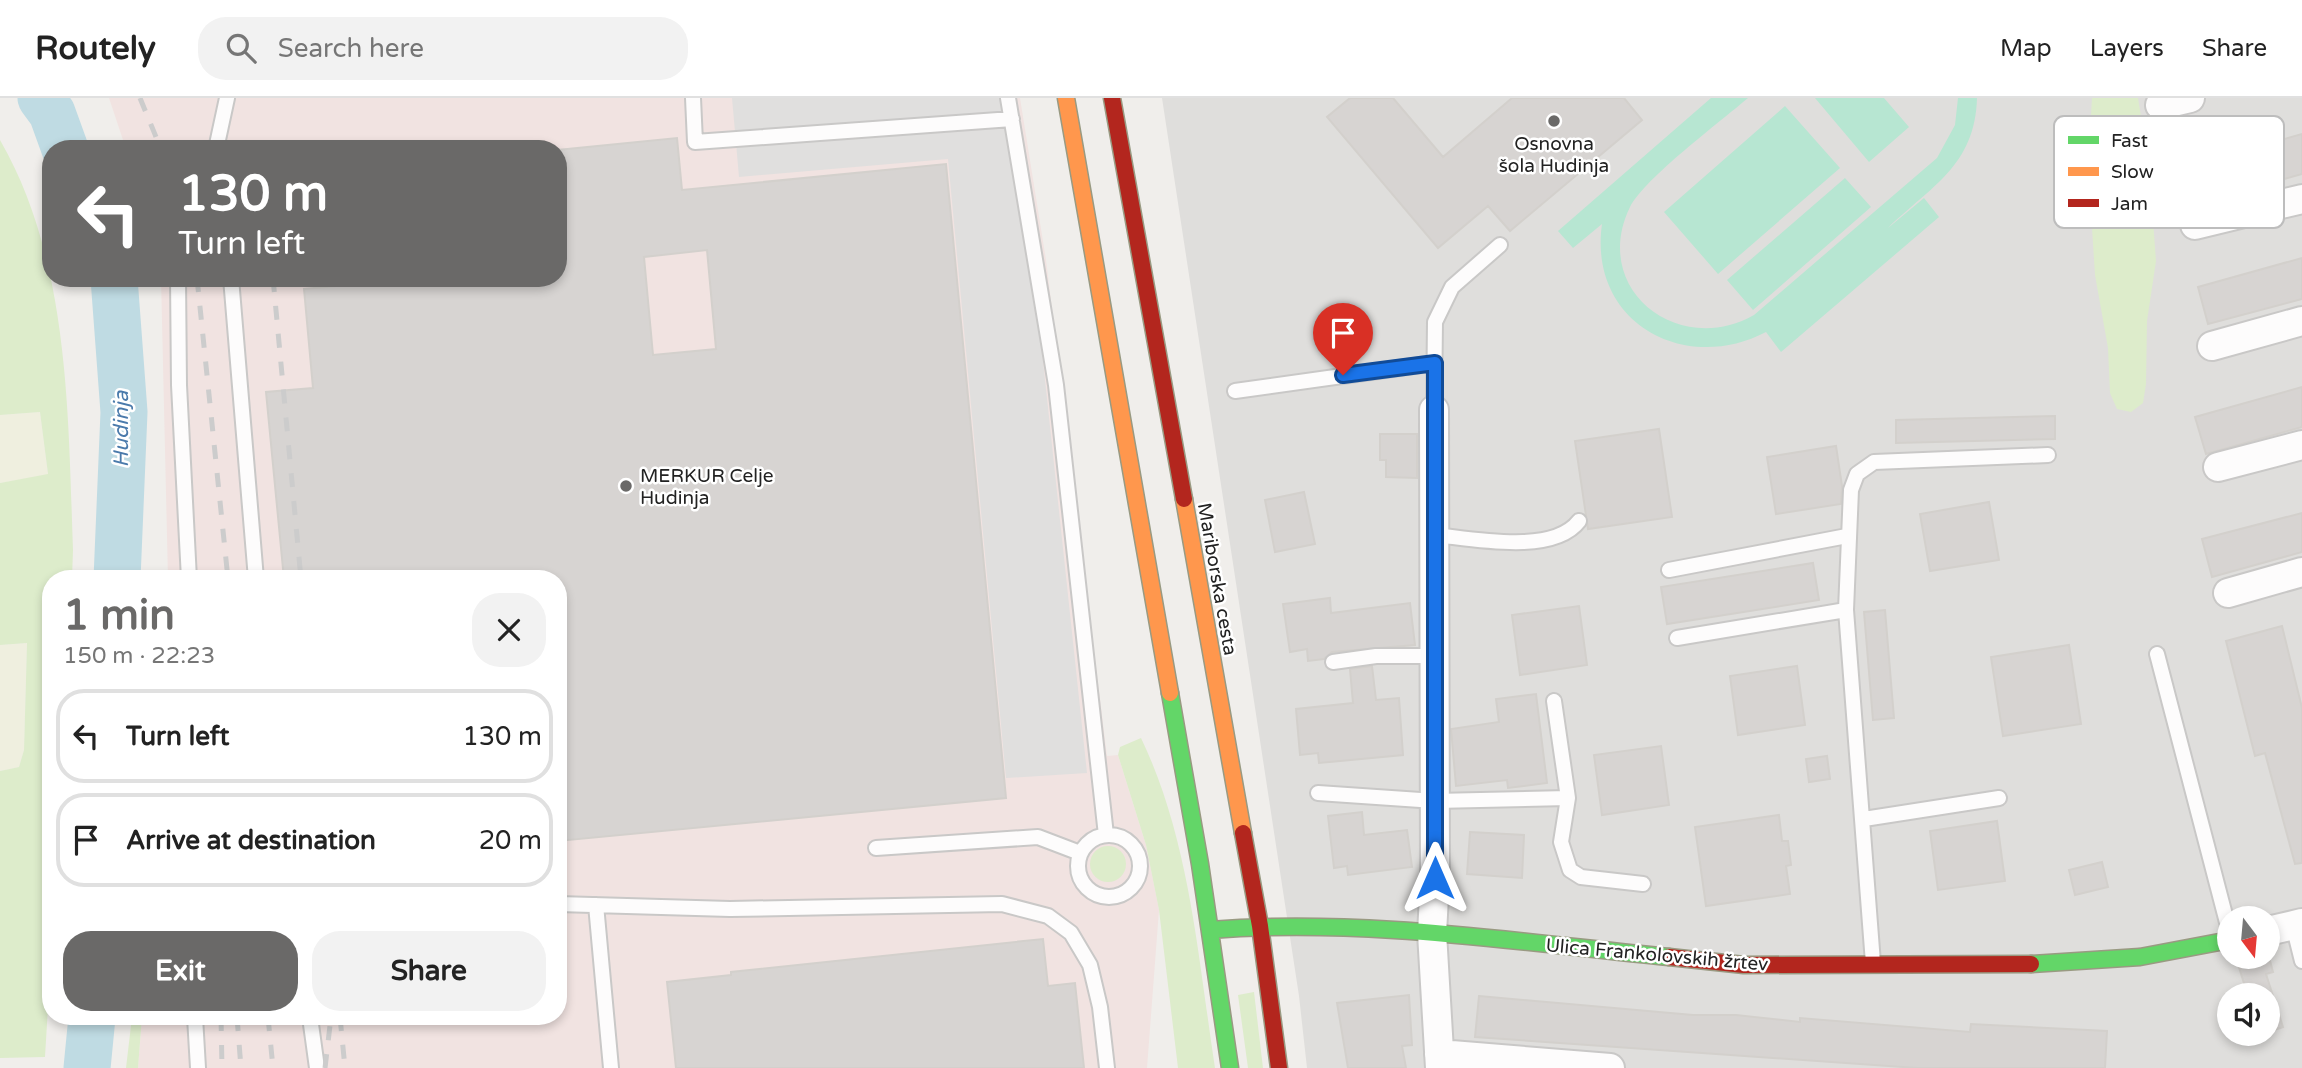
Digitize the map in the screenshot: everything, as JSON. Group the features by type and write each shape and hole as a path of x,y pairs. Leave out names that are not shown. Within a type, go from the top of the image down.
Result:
{"main road":[{"path":"1066,98 1210,930 1230,1068"},
{"name":"Mariborska cesta","path":"1112,98 1259,926 1279,1068"},
{"name":"Ulica Frankolovskih žrtev","path":"1210,930 1259,926 1432,933 1744,965 2069,964 2140,957 2217,942"}],"street":[{"path":"2160,105 2190,98"},
{"path":"2284,203 2302,199"},
{"path":"2212,346 2302,321"},
{"path":"1434,410 1436,656 1432,933 1439,1061 1610,1068"},
{"path":"2218,467 2302,445"},
{"path":"2228,593 2302,572"}],"lane":[{"path":"219,140 227,98"},
{"path":"692,98 695,142 1012,119"},
{"path":"1008,98 1037,255 1071,500 1106,835"},
{"path":"1434,410 1435,322 1452,287 1500,245"},
{"path":"178,287 179,386 189,570"},
{"path":"232,287 255,570"},
{"path":"1236,391 1435,363"},
{"path":"1873,964 1846,610 1847,537 1854,482 1857,474 1874,463 2048,455"},
{"path":"1436,535 1517,541 1560,535 1573,529 1579,521"},
{"path":"1669,570 1847,537"},
{"path":"1677,638 1846,610"},
{"path":"2157,654 2223,906"},
{"path":"1333,662 1376,656 1436,656"},
{"path":"1554,701 1569,798 1561,842 1570,870 1581,877 1643,884"},
{"path":"1318,793 1435,801 1569,798"},
{"path":"1864,819 1999,798"},
{"path":"1106,835 1124,838 1136,850 1141,869 1134,886 1119,897 1100,897 1083,886 1077,870 1080,853 1090,841 1106,835"},
{"path":"876,848 1038,837 1080,853"},
{"path":"567,904 730,909 1002,904 1048,916 1070,933 1090,965 1100,1007 1107,1068"},
{"path":"596,905 611,1068"},
{"path":"2287,926 2302,961"},
{"path":"195,1025 198,1068"},
{"path":"311,1025 317,1068"}],"shaded area":[{"path":"109,98 1020,98 1046,260 1107,756 1118,755 1146,845 1159,910 1147,1068 138,1068 141,1025 567,1025 567,570 168,570 161,287 567,287 567,140 123,140"},
{"path":"732,98 1008,98 1043,361 1087,773 1006,778 948,159 739,177"},
{"path":"1162,98 2302,98 2302,1068 1307,1068 1299,996"}],"green space":[{"path":"1711,98 1748,98 1684,151 1638,195 1630,207 1621,237 1622,265 1632,289 1649,308 1671,321 1697,328 1725,326 1754,315 1937,158 1955,125 1958,98 1977,98 1968,141 1959,158 1935,186 1888,228 1924,198 1939,217 1781,352 1766,332 1735,344 1704,347 1674,343 1648,331 1626,313 1610,288 1602,259 1602,224 1573,248 1558,231"},
{"path":"1815,98 1884,98 1909,127 1869,162"},
{"path":"2092,98 2138,98 2141,116 2091,116"},
{"path":"1785,106 1840,168 1718,274 1664,212"},
{"path":"0,140 23,187 40,236 42,287 53,287 61,340 69,446 72,570 42,570 42,1025 47,1025 45,1057 0,1058 0,771 19,767 24,750 27,643 0,645 0,483 48,474 40,412 0,415"},
{"path":"1845,178 1871,207 1753,310 1727,280"},
{"path":"2092,228 2154,228 2156,261 2147,321 2146,384 2143,403 2131,412 2117,409 2110,393 2108,348 2095,275"},
{"path":"40,412 48,475 0,483 0,415"},
{"path":"27,643 24,750 19,767 0,771 0,645"},
{"path":"1141,738 1158,777 1181,858 1197,942 1215,1068 1178,1068 1159,910 1146,845 1118,755 1120,747"},
{"path":"1108,846 1121,851 1126,864 1121,877 1108,882 1095,877 1090,864 1095,851"},
{"path":"1254,992 1263,1068 1248,1068 1238,995"},
{"path":"131,1025 141,1025 138,1068 126,1068"}],"building":[{"path":"1350,98 1393,98 1443,157 1512,98 1624,98 1642,120 1510,231 1488,206 1438,248 1327,117"},
{"path":"2302,134 2302,174 2284,179 2284,139"},
{"name":"MERKUR Celje Hudinja","path":"677,138 682,190 946,164 1006,798 567,840 567,570 283,570 266,392 313,388 304,289 567,287 567,149","holes":["707,250 716,349 653,355 644,257"]},
{"path":"2302,258 2302,299 2208,324 2198,287"},
{"path":"2302,387 2302,427 2206,454 2195,417"},
{"path":"2055,416 2055,439 1896,443 1896,420"},
{"path":"1659,429 1672,517 1588,529 1575,441"},
{"path":"1380,434 1417,434 1417,478 1386,477 1386,460 1380,460"},
{"path":"1836,446 1842,486 1841,504 1776,514 1767,457"},
{"path":"1304,492 1315,544 1275,552 1265,500"},
{"path":"1989,502 1999,560 1930,571 1920,514"},
{"path":"2302,513 2302,552 2212,577 2202,539"},
{"path":"1813,563 1819,600 1667,624 1661,587"},
{"path":"1330,598 1331,613 1410,603 1415,645 1332,652 1324,659 1308,661 1307,649 1290,652 1283,604"},
{"path":"1579,606 1587,665 1520,675 1512,615"},
{"path":"1885,610 1894,718 1873,720 1864,612"},
{"path":"2282,626 2302,708 2302,863 2295,864 2265,753 2255,756 2226,641"},
{"path":"2069,645 2081,724 2003,736 1991,657"},
{"path":"1372,666 1376,700 1399,698 1403,755 1319,763 1318,753 1300,755 1296,709 1353,703 1350,669"},
{"path":"1797,666 1805,725 1738,735 1730,676"},
{"path":"1536,694 1547,783 1508,788 1507,780 1456,786 1451,729 1499,722 1496,699"},
{"path":"1661,746 1669,805 1602,815 1594,755"},
{"path":"1827,756 1830,779 1809,782 1806,759"},
{"path":"1362,812 1364,835 1407,830 1412,867 1348,875 1347,866 1334,868 1328,816"},
{"path":"1779,815 1782,841 1788,841 1791,865 1786,866 1790,894 1706,906 1695,827"},
{"path":"1997,821 2005,881 1938,890 1930,831"},
{"path":"1470,832 1524,835 1522,878 1467,874"},
{"path":"2102,862 2108,887 2075,895 2069,870"},
{"path":"1043,939 1048,986 1075,983 1084,1068 676,1068 667,982 731,975 731,972"},
{"path":"2240,970 2272,970 2266,974 2269,983 2244,983"},
{"path":"1409,995 1412,1045 1402,1046 1406,1068 1348,1068 1337,1003"},
{"path":"1479,996 1693,1015 1736,1015 1800,1022 1800,1018 1970,1032 1971,1024 2107,1031 2105,1068 1917,1068 1475,1037"}],"waterway":[{"name":"Hudinja","path":"41,98 52,113 62,140"},
{"name":"Hudinja","path":"115,287 124,412 117,570"},
{"name":"Hudinja","path":"87,1068 91,1025"}],"railway":[{"path":"140,98 157,140"},
{"path":"198,287 227,570"},
{"path":"274,287 300,570"},
{"path":"221,1025 222,1068"},
{"path":"238,1025 241,1068"},
{"path":"269,1025 273,1068"},
{"path":"325,1068 330,1025"},
{"path":"341,1025 345,1068"}],"traffic: fast":[{"path":"1170,693 1200,864 1230,1068"},
{"path":"1210,930 1267,927 1382,929 1669,957"},
{"path":"2031,964 2140,957 2217,942"}],"traffic: slow":[{"path":"1066,98 1170,693"},
{"path":"1184,499 1243,833"}],"traffic: jam":[{"path":"1112,98 1184,499"},
{"path":"1243,833 1260,926 1279,1068"},
{"path":"1669,957 1744,965 2031,964"}],"place":[{"name":"Osnovna šola Hudinja","path":"1554,121"},
{"name":"MERKUR Celje Hudinja","path":"626,486"}],"route":[{"path":"1343,375 1435,363 1435,878"}]}
